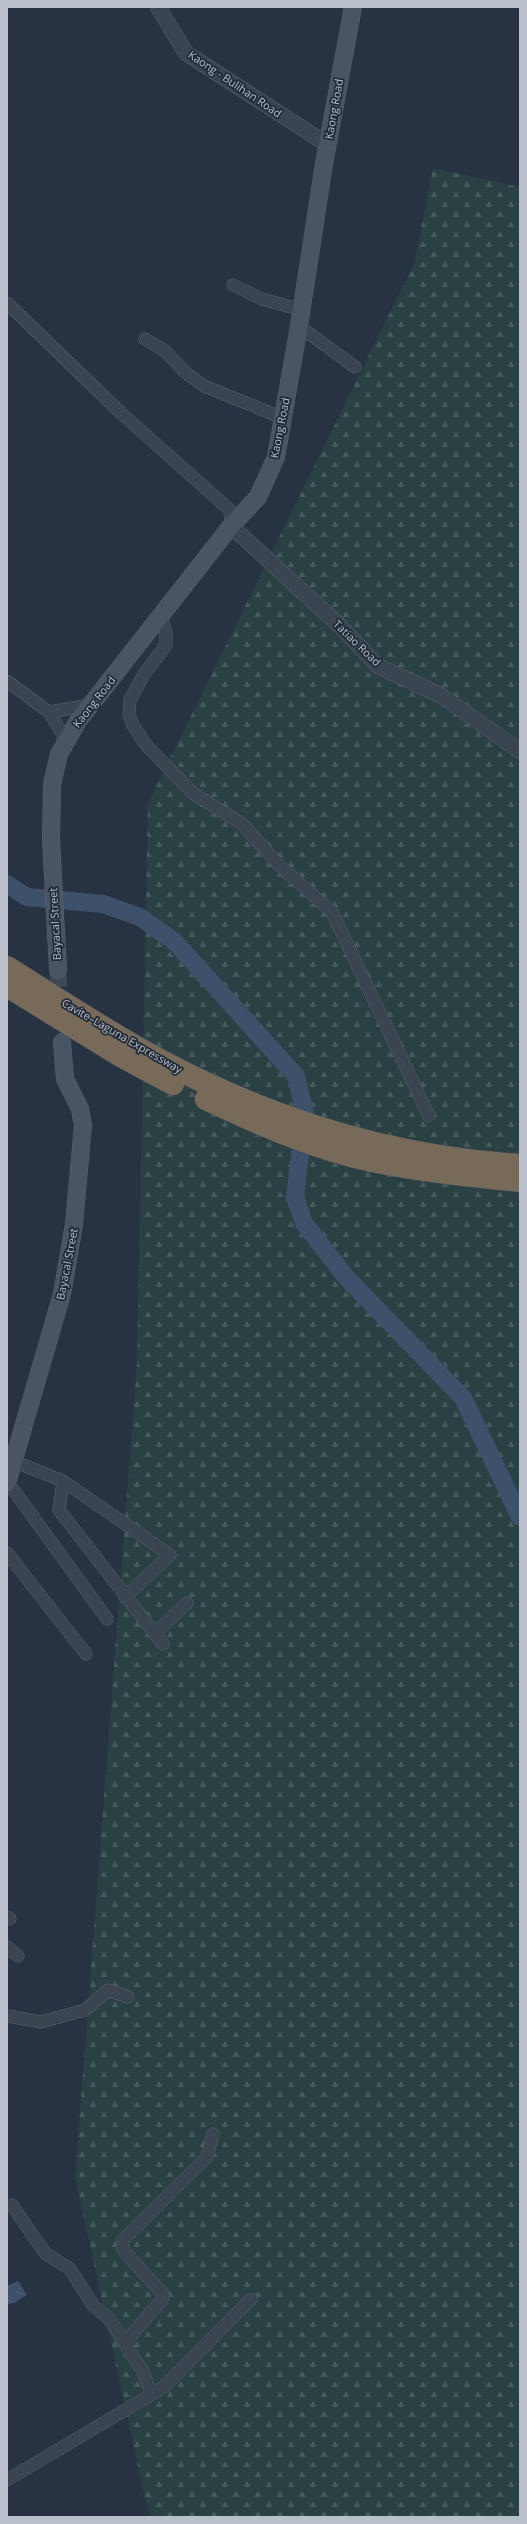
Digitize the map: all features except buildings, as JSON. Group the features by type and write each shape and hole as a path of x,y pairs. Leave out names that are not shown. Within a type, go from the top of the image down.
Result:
{"highway":[{"name":"Cavite–Laguna Expressway","path":"7,967 138,1048 234,1104"},
{"name":"Cavite–Laguna Expressway","path":"7,986 119,1055 234,1104 311,1126 372,1152 450,1174 520,1182"},
{"name":"Cavite–Laguna Expressway","path":"372,1152 520,1165"}],"main road":[{"name":"Kaong Road","path":"53,878 52,784 54,769 66,740 91,705 161,617 230,526 258,497 276,457 300,326 328,145 353,7"},
{"name":"Bayacal Street","path":"53,878 58,970"},
{"name":"Bayacal Street","path":"7,1482 62,1294 74,1224 83,1125 80,1109 65,1079 62,1042"}],"street":[{"name":"Kaong - Bulihan Road","path":"158,7 186,53 328,145"},
{"path":"233,285 262,299 302,310"},
{"path":"7,303 121,413 230,510 230,526"},
{"path":"300,326 355,367"},
{"path":"145,339 165,351 186,373 204,386 283,418"},
{"name":"Tatiao Road","path":"230,526 339,625 378,666 442,696 520,751"},
{"path":"161,617 166,633 166,645 144,674 130,700 129,714 133,725 145,744 194,794 241,823 280,866 332,912 429,1116"},
{"path":"7,681 49,712 66,740"},
{"path":"49,712 91,705"},
{"path":"13,1461 64,1481 170,1555 125,1597"},
{"path":"64,1481 59,1510 125,1597 163,1644"},
{"path":"7,1482 107,1619"},
{"path":"7,1553 86,1654"},
{"path":"155,1633 187,1603"},
{"path":"7,1947 18,1956"},
{"path":"7,2016 41,2022 85,2010 108,1990 128,1997"},
{"path":"125,2342 162,2300 162,2294 125,2252 122,2247 123,2240 207,2157 213,2134"},
{"path":"12,2205 45,2253 70,2269 88,2298 97,2309 105,2314 125,2342 142,2370 152,2394"},
{"path":"7,2480 164,2387 183,2370 251,2298"}],"green space":[{"path":"433,168 520,187 520,2517 152,2517 145,2498 75,2177 137,1365 148,803 414,264"}],"water":[{"path":"18,2281 27,2295 14,2303 7,2304 7,2286"}],"waterway":[{"path":"7,884 27,897 103,904 140,917 175,942 296,1076 305,1113 295,1197 304,1223 346,1277 463,1398 520,1517"}],"tunnel":[{"path":"58,970 60,1010"}]}
